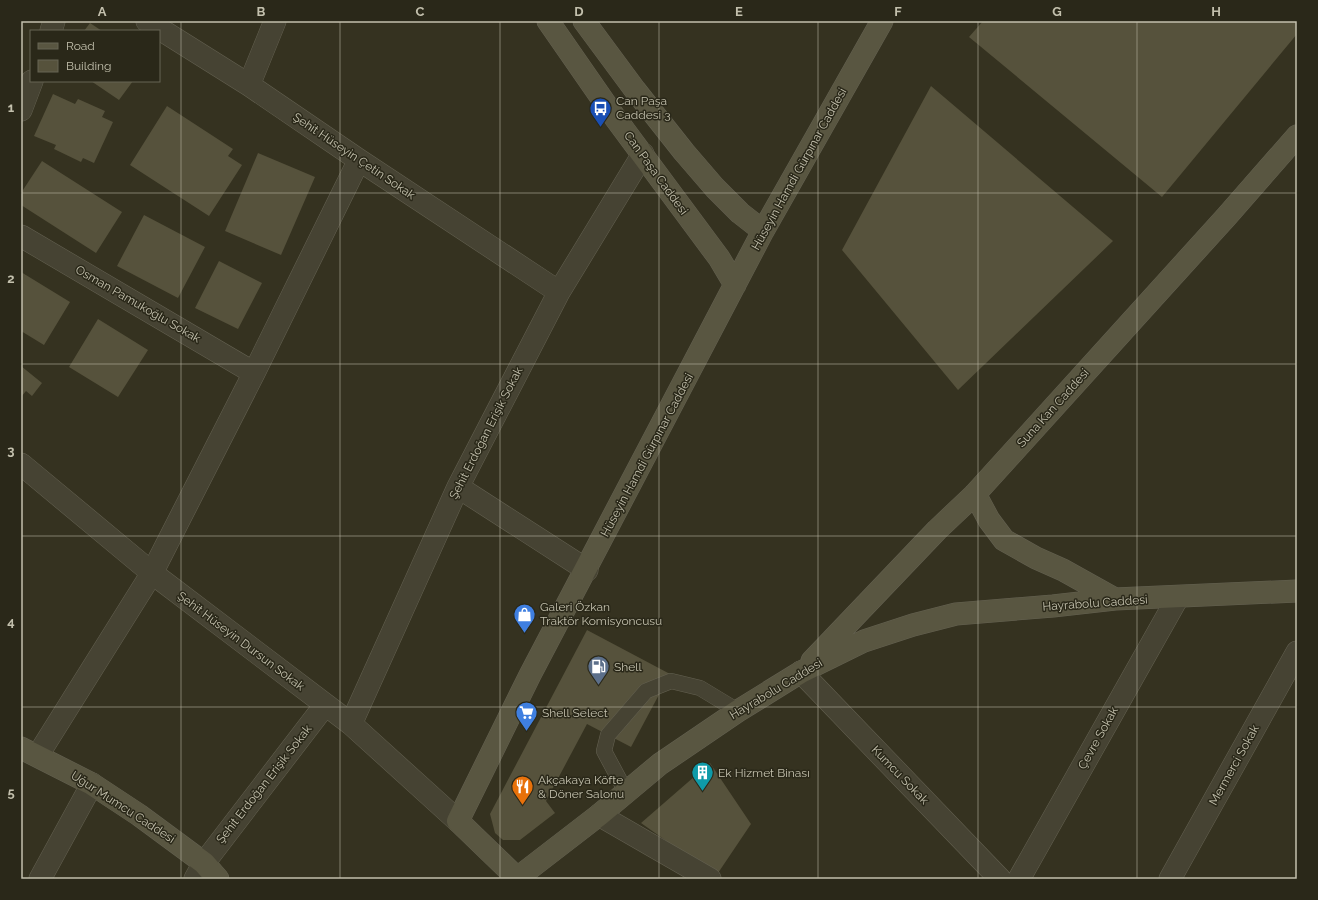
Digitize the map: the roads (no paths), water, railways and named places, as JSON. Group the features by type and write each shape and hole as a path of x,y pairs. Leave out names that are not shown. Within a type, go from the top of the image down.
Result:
{"street":[{"name":"Şehit Hüseyin Çetin Sokak","path":"147,21 249,85 359,160 559,292"},
{"path":"249,85 275,21"},
{"name":"Can Paşa Caddesi","path":"548,21 616,119 719,258 735,285"},
{"path":"584,21 635,90 694,164 740,213 764,231"},
{"name":"Hüseyin Hamdi Gürpınar Caddesi","path":"458,820 530,675 587,570 735,285 882,21"},
{"path":"21,110 32,82"},
{"name":"Suna Kan Caddesi","path":"801,672 937,530 975,494 1227,216 1297,136"},
{"name":"Şehit Erdoğan Erişik Sokak","path":"351,724 458,487 559,292 643,154"},
{"path":"29,751 152,573 254,373 359,160"},
{"name":"Osman Pamukoğlu Sokak","path":"21,236 254,373"},
{"name":"Şehit Hüseyin Dursun Sokak","path":"21,464 152,573 351,724 458,820"},
{"path":"458,487 587,570"},
{"path":"975,494 989,520 1004,540 1036,558 1063,570 1115,599"},
{"name":"Hayrabolu Caddesi","path":"516,879 599,815 660,764 738,711 801,672 864,641 913,625 956,614 1115,599 1297,591"},
{"name":"Çevre Sokak","path":"1019,879 1178,597"},
{"name":"Mermerci Sokak","path":"1170,879 1297,652"},
{"name":"Kumcu Sokak","path":"801,672 1000,879"},
{"name":"Şehit Erdoğan Erişik Sokak","path":"199,871 325,705"},
{"name":"Uğur Mumcu Caddesi","path":"29,751 92,784 139,815 199,871 218,879"},
{"path":"40,879 92,784"},
{"path":"599,815 710,879"},
{"path":"458,820 516,879"}],"lane":[{"path":"626,792 604,751 608,735 646,691 671,681 700,688 738,711"}],"place":[{"name":"Can Paşa Caddesi 3","path":"601,128"},
{"name":"Galeri Özkan Traktör Komisyoncusu","path":"524,634"},
{"name":"Shell","path":"598,686"},
{"name":"Shell Select","path":"526,732"},
{"name":"Ek Hizmet Binası","path":"703,792"},
{"name":"Akçakaya Köfte & Döner Salonu","path":"522,806"}]}
